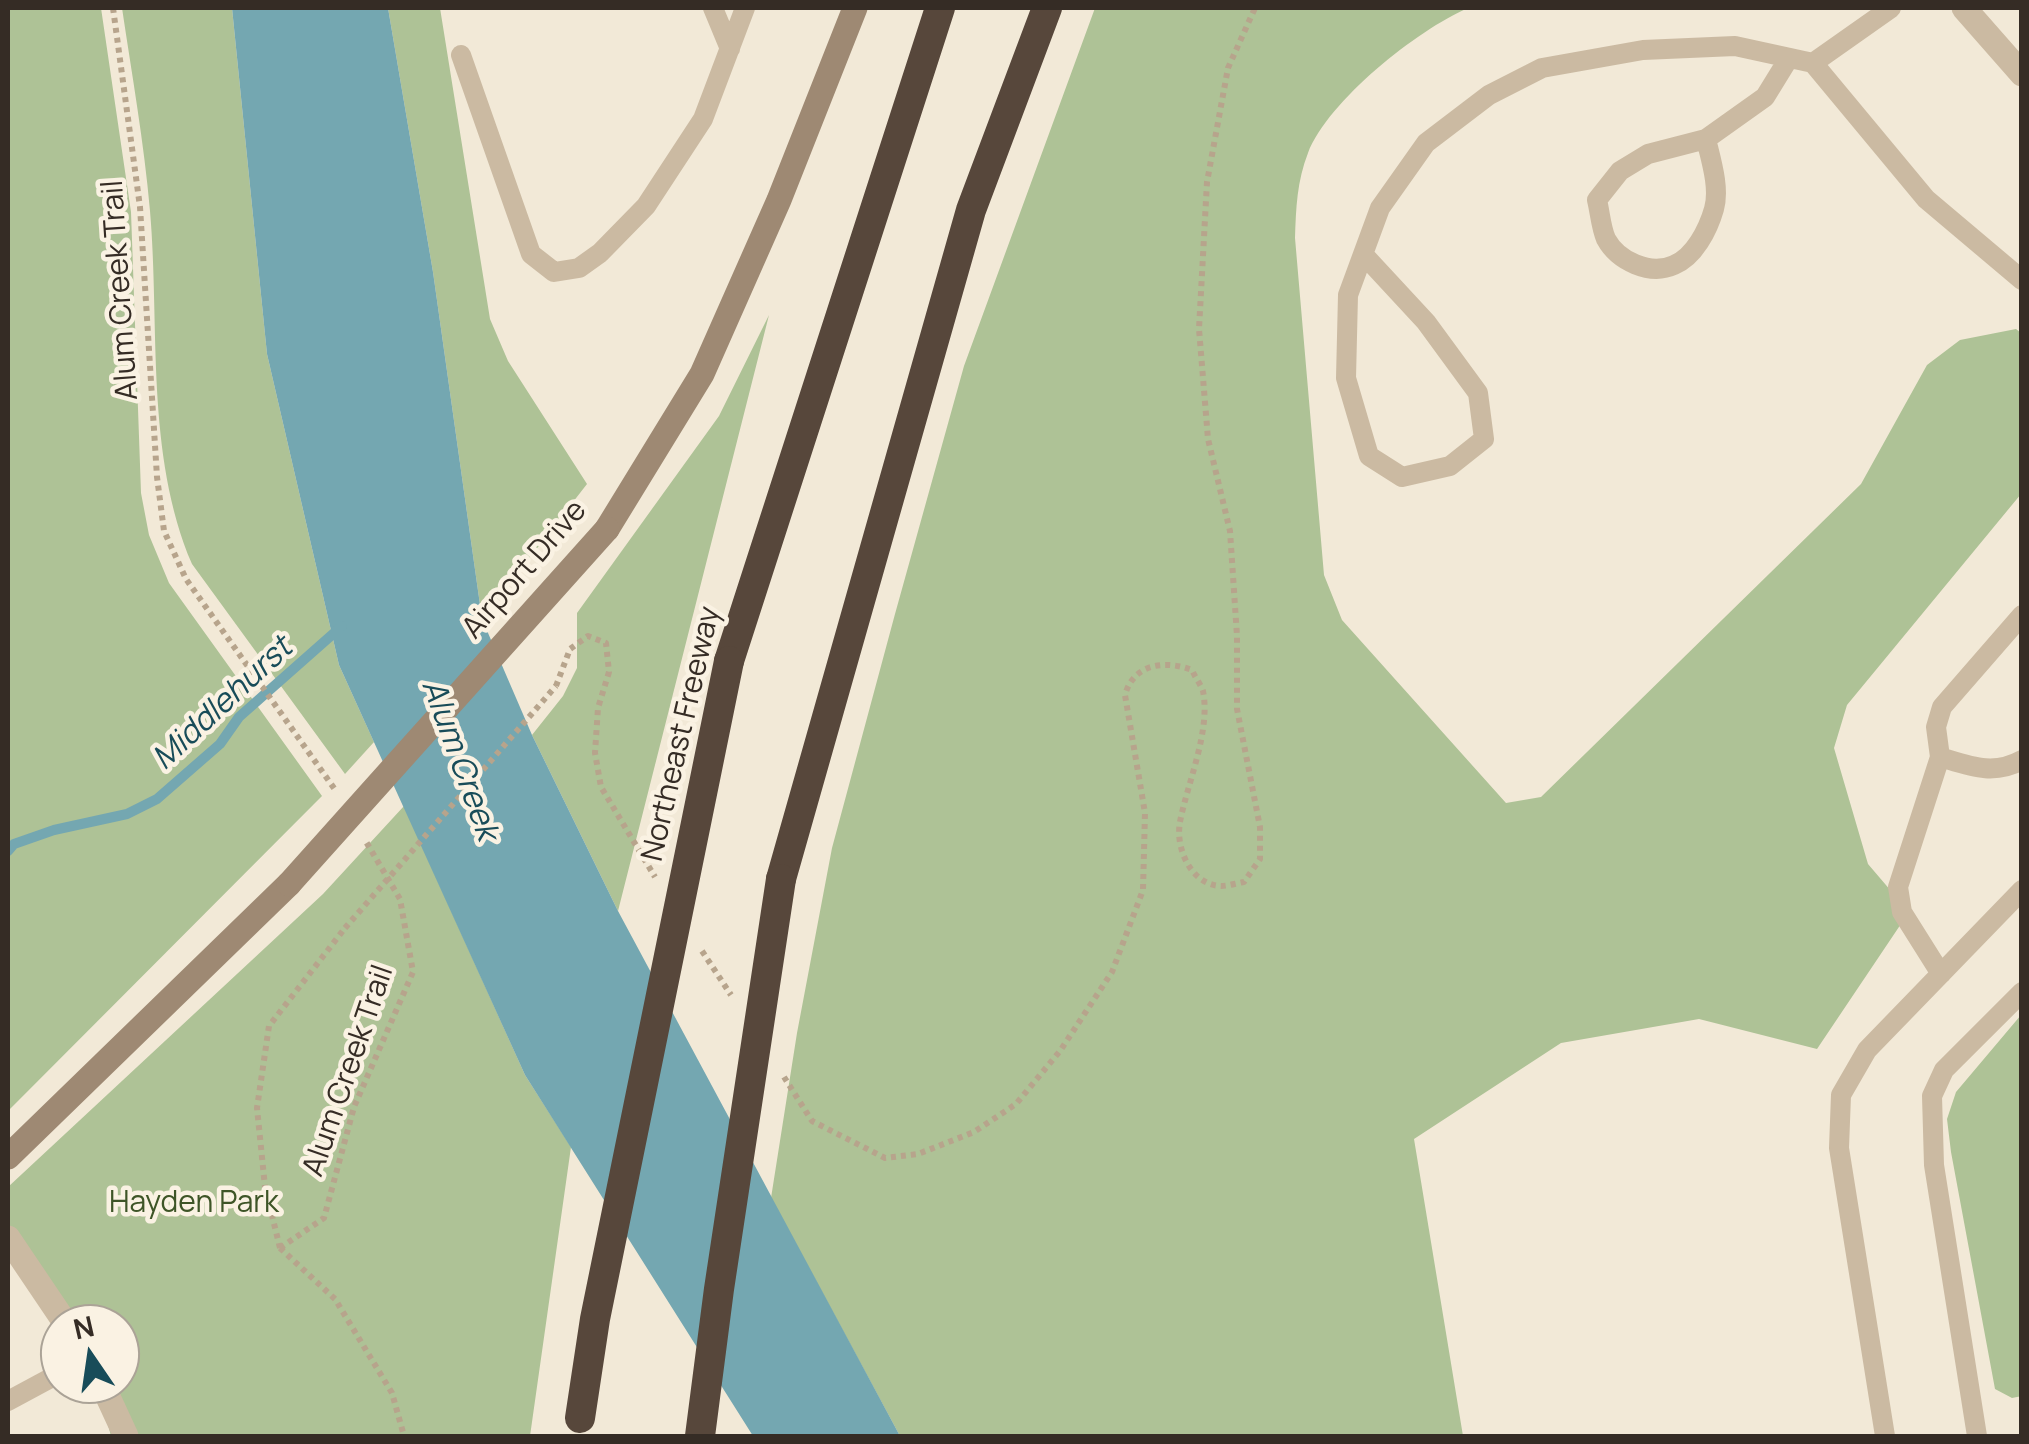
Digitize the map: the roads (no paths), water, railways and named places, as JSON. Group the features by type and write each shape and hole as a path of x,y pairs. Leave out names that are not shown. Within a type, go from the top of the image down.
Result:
{"highway":[{"name":"Northeast Freeway","path":"578,1427 595,1318 730,661 940,8"},
{"path":"700,1436 718,1290 781,880 972,210 1047,8"}],"main road":[{"name":"Airport Drive","path":"8,1157 289,884 607,529 702,374 780,200 855,8"}],"street":[{"path":"1964,8 2022,74"},
{"path":"8,1238 53,1304"},
{"path":"111,1404 126,1436"}],"lane":[{"path":"714,8 730,48"},
{"path":"461,55 531,254 554,272 579,268 646,206 703,119 745,8"},
{"path":"1813,63 1891,8"},
{"path":"1363,254 1426,322 1478,393 1484,439 1450,466 1402,477 1368,456 1346,378 1348,294 1380,208 1426,143 1489,95 1542,68 1643,50 1736,46 1813,63 1926,199 2022,280"},
{"path":"1706,139 1714,169 1715,208 1695,249 1672,266 1640,267 1621,258 1606,238 1597,200 1620,172 1648,154 1706,139 1765,98 1789,58"},
{"path":"1941,974 1902,912 1898,887 1940,757 1936,727 1942,708 2022,614"},
{"path":"1940,757 1984,770 2004,770 2022,760"},
{"path":"1885,1436 1839,1148 1841,1094 1867,1050 2022,890"},
{"path":"1978,1436 1934,1164 1932,1096 1944,1070 2022,992"},
{"path":"8,1401 40,1384"}],"water":[{"name":"Alum Creek","path":"232,8 388,8 433,272 482,619 532,735 618,911 900,1436 753,1436 525,1075 339,665 267,354"}],"waterway":[{"name":"Middlehurst","path":"8,851 14,844 54,830 127,814 157,799 220,744 239,717 342,626"}],"park label":[{"name":"Hayden Park","path":"194,1204"}]}
